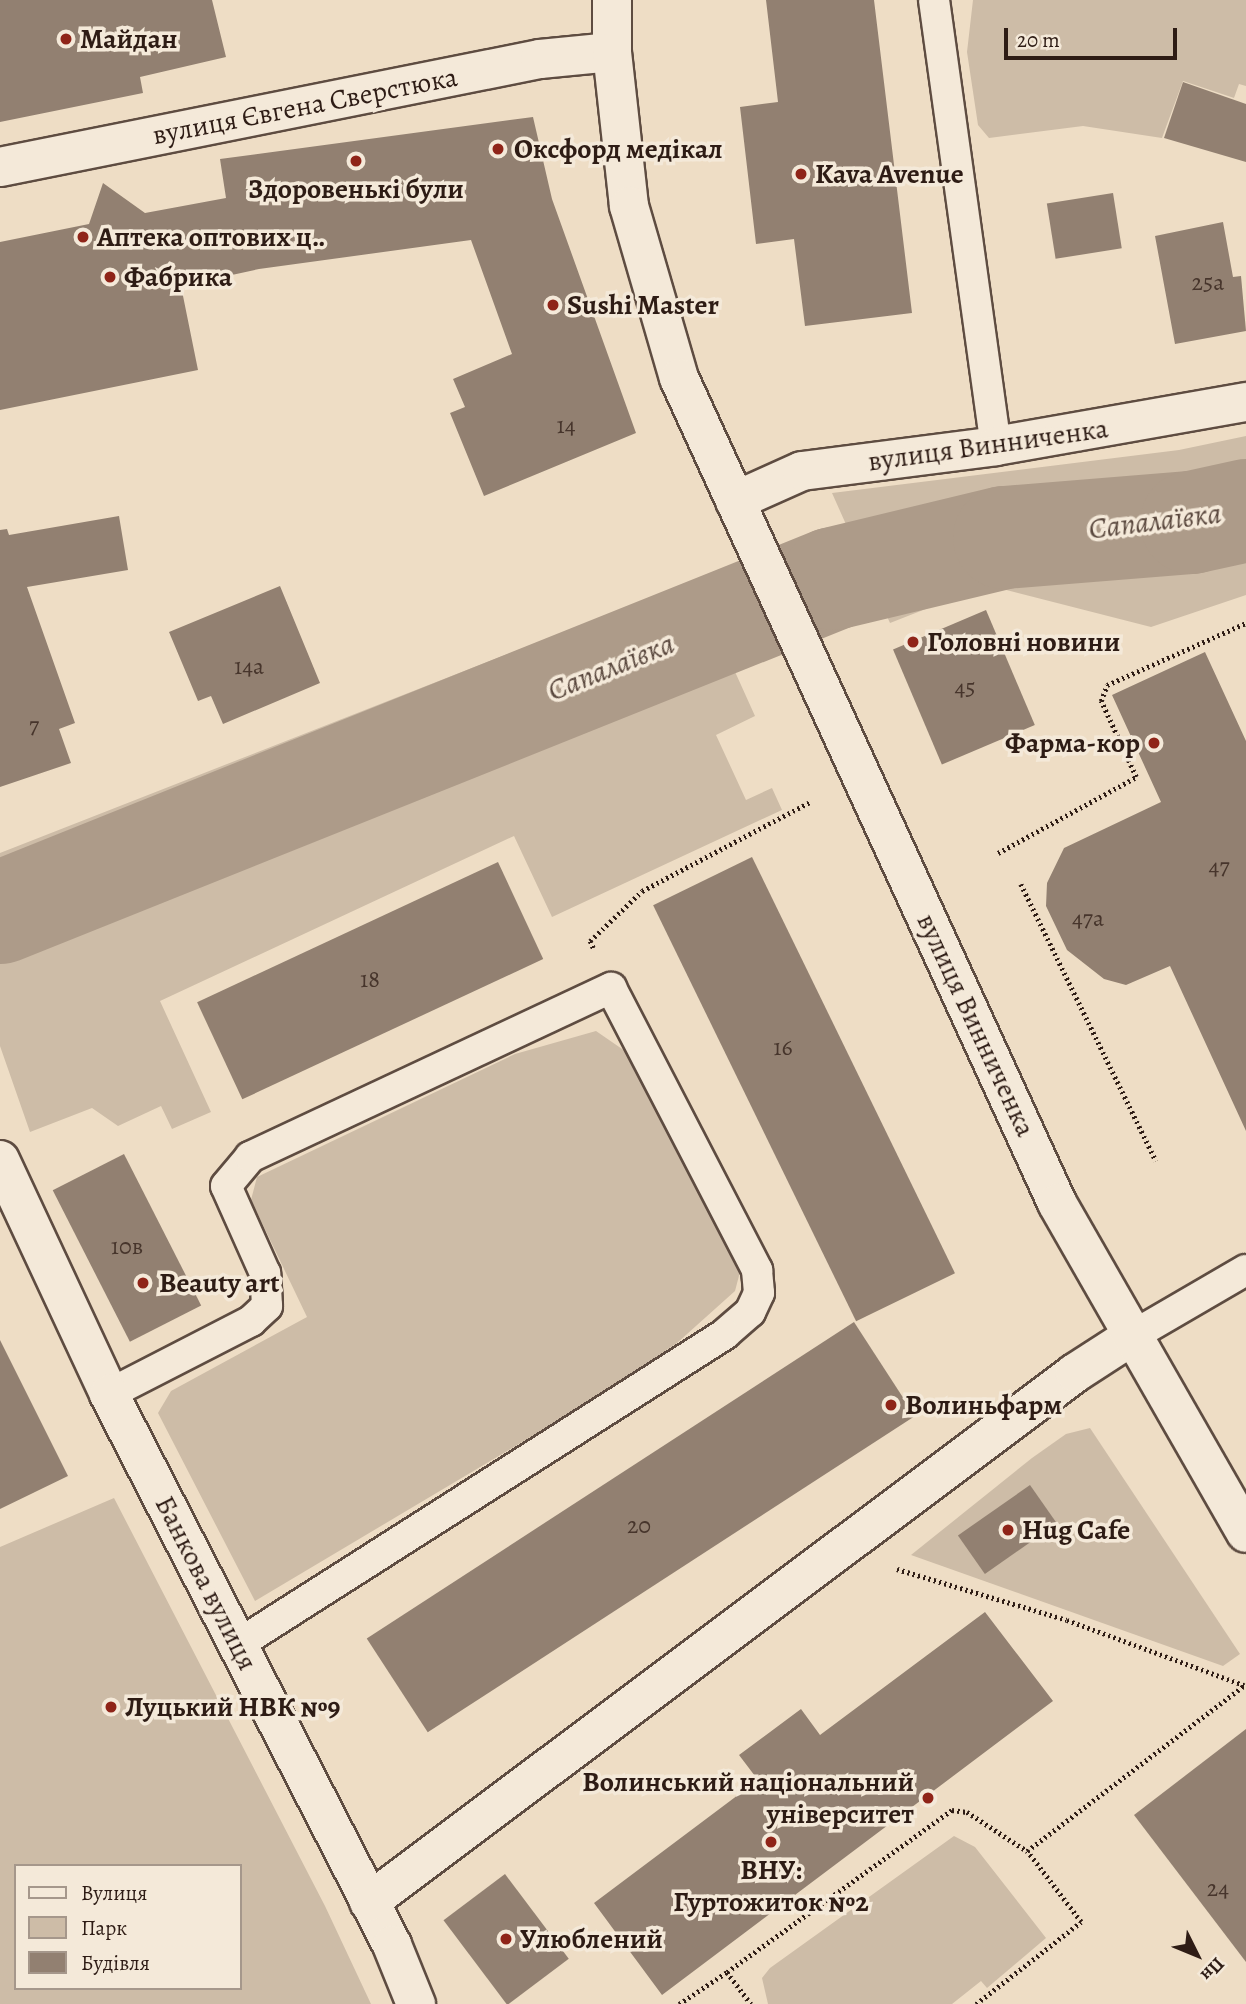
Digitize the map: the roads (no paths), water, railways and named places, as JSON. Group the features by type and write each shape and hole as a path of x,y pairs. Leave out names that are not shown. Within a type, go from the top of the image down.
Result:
{"street":[{"name":"вулиця Винниченка","path":"612,0 612,51 629,206 654,304 679,378 1057,1203 1129,1338 1246,1533"},
{"name":"вулиця Євгена Сверстюка","path":"0,167 540,59 612,51"},
{"name":"вулиця Винниченка","path":"735,501 802,471 996,446 1195,416 1246,402"},
{"name":"Банкова вулиця","path":"0,1160 109,1394 369,1902 416,2004"},
{"path":"369,1902 1075,1373 1129,1338"}],"lane":[{"path":"934,0 996,446"},
{"path":"109,1394 251,1321 267,1306 265,1273 226,1186 250,1157 611,988 757,1270 759,1293 750,1312 713,1341 237,1645"},
{"path":"1129,1338 1246,1270"}],"waterway":[{"name":"Сапалаївка","path":"0,912 833,578 1004,537 1191,522 1246,510"}],"place":[{"name":"Майдан","path":"66,39"},
{"name":"Оксфорд медікал","path":"498,149"},
{"name":"Здоровенькі були","path":"356,161"},
{"name":"Kava Avenue","path":"801,174"},
{"name":"Аптека оптових ц‥","path":"83,237"},
{"name":"Фабрика","path":"110,277"},
{"name":"Sushi Master","path":"553,305"},
{"name":"Головні новини","path":"913,642"},
{"name":"Фарма-кор","path":"1154,743"},
{"name":"Beauty art","path":"143,1283"},
{"name":"Волиньфарм","path":"891,1405"},
{"name":"Hug Cafe","path":"1008,1530"},
{"name":"Луцький НВК №9","path":"111,1707"},
{"name":"Волинський національний університет","path":"928,1798"},
{"name":"ВНУ: Гуртожиток №2","path":"771,1842"},
{"name":"Улюблений","path":"506,1939"}]}
